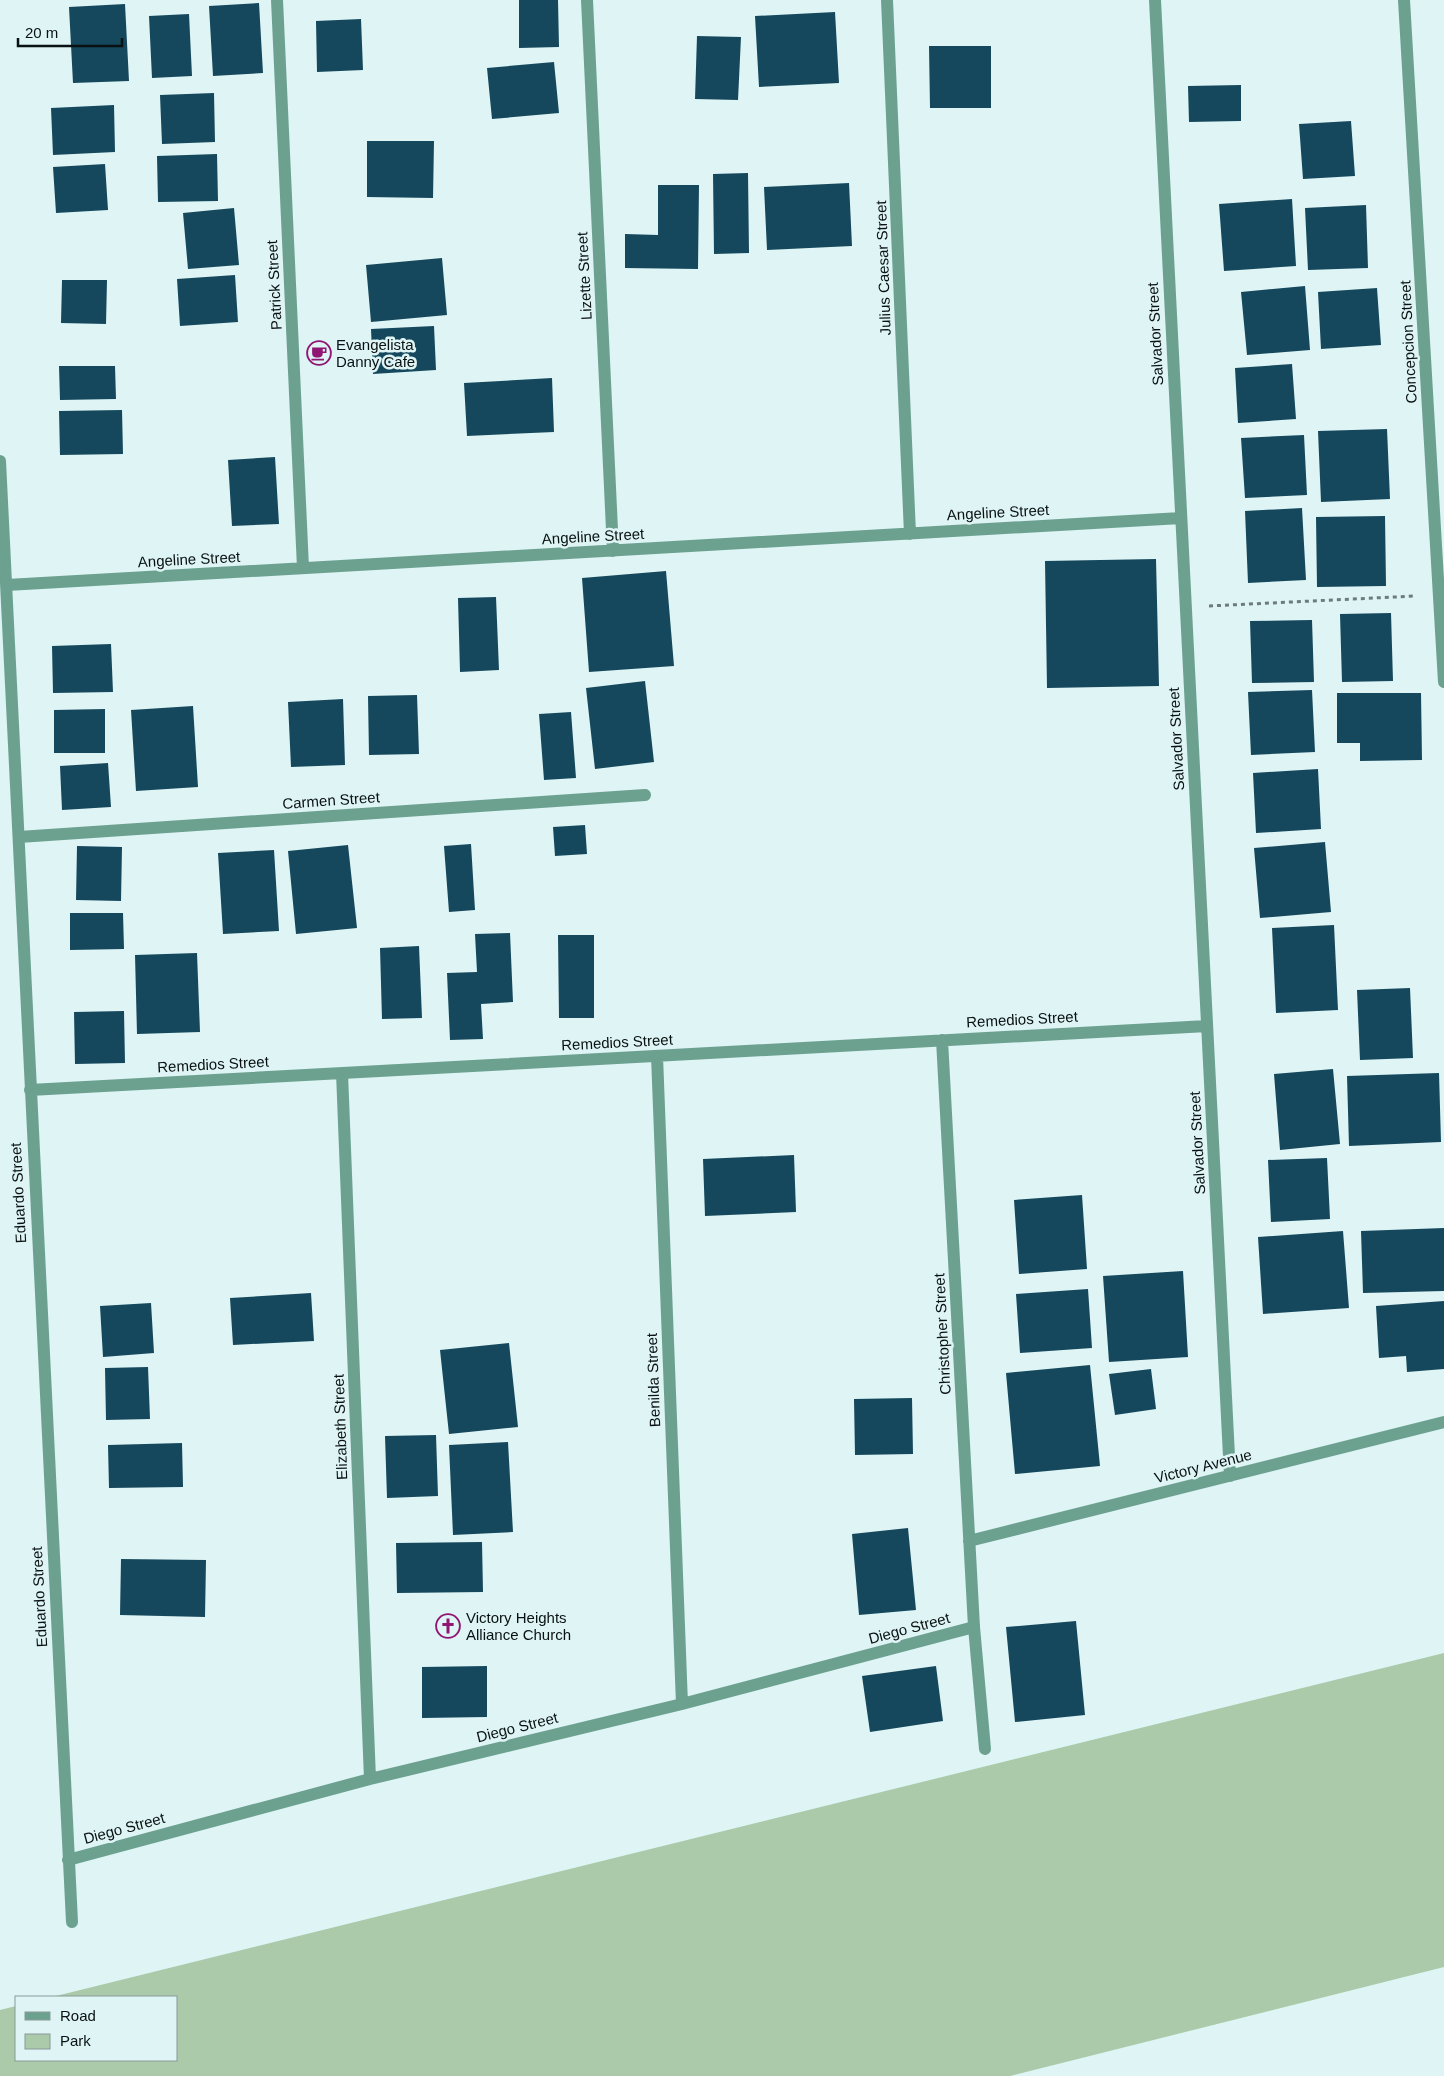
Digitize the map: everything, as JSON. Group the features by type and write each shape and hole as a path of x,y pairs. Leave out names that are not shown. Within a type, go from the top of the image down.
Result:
{"street":[{"name":"Patrick Street","path":"277,0 303,568"},
{"name":"Lizette Street","path":"587,0 613,551"},
{"name":"Julius Caesar Street","path":"887,0 910,534"},
{"name":"Salvador Street","path":"1155,0 1230,1476"},
{"name":"Concepcion Street","path":"1404,0 1444,682"},
{"name":"Eduardo Street","path":"0,461 72,1922"},
{"name":"Angeline Street","path":"7,586 1181,518"},
{"name":"Carmen Street","path":"19,837 645,795"},
{"name":"Remedios Street","path":"30,1090 1207,1026"},
{"name":"Christopher Street","path":"942,1040 974,1627 985,1749"},
{"name":"Benilda Street","path":"657,1056 682,1704"},
{"name":"Elizabeth Street","path":"342,1073 370,1780"},
{"name":"Victory Avenue","path":"969,1540 1444,1422"},
{"name":"Diego Street","path":"68,1860 370,1780 682,1704 974,1627"}],"path":[{"path":"1186,607 1439,594"}],"green space":[{"path":"1444,1653 1444,1967 1010,2076 0,2076 0,2010 15,2006 15,2061 178,2061 178,1996 56,1996"}],"building":[{"path":"519,0 558,0 559,47 519,48"},
{"path":"259,3 263,73 213,76 209,6"},
{"path":"125,4 129,81 73,83 69,7"},
{"path":"835,12 839,83 759,87 755,16"},
{"path":"189,14 192,76 152,78 149,16"},
{"path":"361,19 363,70 317,72 316,21"},
{"path":"697,36 741,37 738,100 695,99"},
{"path":"929,46 991,46 991,108 930,108"},
{"path":"554,62 559,113 492,119 487,68"},
{"path":"1241,85 1241,121 1189,122 1188,86"},
{"path":"214,93 215,142 162,144 160,95"},
{"path":"114,105 115,152 53,155 51,108"},
{"path":"1351,121 1355,176 1303,179 1299,124"},
{"path":"367,141 434,141 433,198 367,197"},
{"path":"217,154 218,201 158,202 157,156"},
{"path":"105,164 108,210 56,213 53,167"},
{"path":"748,173 749,253 714,254 713,174"},
{"path":"849,183 852,246 767,250 764,187"},
{"path":"658,185 699,185 698,269 625,268 625,234 658,235"},
{"path":"1292,199 1296,266 1224,271 1219,204"},
{"path":"1366,205 1368,268 1308,270 1305,208"},
{"path":"234,208 239,265 188,269 183,213"},
{"path":"442,258 447,315 371,322 366,265"},
{"path":"235,275 238,322 180,326 177,279"},
{"path":"62,280 107,280 106,324 61,323"},
{"path":"1305,286 1310,350 1247,355 1241,292"},
{"path":"1377,288 1381,345 1321,349 1318,292"},
{"path":"434,326 436,370 373,374 371,329"},
{"path":"1292,364 1296,419 1238,423 1235,368"},
{"path":"59,366 115,366 116,399 60,400"},
{"path":"552,378 554,432 467,436 464,383"},
{"path":"122,410 123,454 60,455 59,411"},
{"path":"1387,429 1390,499 1321,502 1318,431"},
{"path":"1304,435 1307,495 1245,498 1241,438"},
{"path":"275,457 279,524 232,526 228,460"},
{"path":"1302,508 1306,580 1248,583 1245,511"},
{"path":"1385,516 1386,586 1317,587 1316,517"},
{"path":"1156,559 1159,686 1047,688 1045,561"},
{"path":"666,571 674,666 589,672 582,578"},
{"path":"496,597 499,670 460,672 458,598"},
{"path":"1391,613 1393,681 1342,682 1340,614"},
{"path":"1312,620 1314,682 1252,683 1250,621"},
{"path":"111,644 113,692 53,693 52,646"},
{"path":"645,681 654,762 595,769 586,688"},
{"path":"1312,690 1315,752 1251,755 1248,692"},
{"path":"1337,693 1421,693 1422,760 1360,761 1360,743 1337,743"},
{"path":"417,695 419,754 369,755 368,696"},
{"path":"343,699 345,765 291,767 288,702"},
{"path":"193,706 198,787 136,791 131,710"},
{"path":"105,709 105,753 54,753 54,710"},
{"path":"571,712 576,778 544,780 539,714"},
{"path":"108,763 111,807 62,810 60,766"},
{"path":"1318,769 1321,829 1256,833 1253,773"},
{"path":"585,825 587,854 555,856 553,827"},
{"path":"1325,842 1331,912 1260,918 1254,848"},
{"path":"471,844 475,910 449,912 444,846"},
{"path":"348,845 357,928 296,934 288,851"},
{"path":"77,846 122,847 121,901 76,900"},
{"path":"274,850 279,931 223,934 218,853"},
{"path":"70,913 123,913 124,949 70,950"},
{"path":"1334,925 1338,1010 1276,1013 1272,928"},
{"path":"510,933 513,1002 481,1004 483,1039 450,1040 447,973 477,972 475,934"},
{"path":"558,935 594,935 594,1018 559,1018"},
{"path":"419,946 422,1018 382,1019 380,948"},
{"path":"197,953 200,1032 137,1034 135,955"},
{"path":"1410,988 1413,1058 1360,1060 1357,990"},
{"path":"124,1011 125,1063 75,1064 74,1012"},
{"path":"1333,1069 1340,1144 1280,1150 1274,1074"},
{"path":"1439,1073 1441,1142 1349,1146 1347,1076"},
{"path":"794,1155 796,1212 705,1216 703,1159"},
{"path":"1327,1158 1330,1219 1271,1222 1268,1160"},
{"path":"1082,1195 1087,1269 1019,1274 1014,1200"},
{"path":"1444,1228 1444,1291 1363,1293 1361,1231"},
{"path":"1343,1231 1349,1308 1263,1314 1258,1237"},
{"path":"1183,1271 1188,1357 1109,1362 1103,1276"},
{"path":"1088,1289 1092,1348 1020,1353 1016,1294"},
{"path":"311,1293 314,1341 233,1345 230,1298"},
{"path":"1444,1301 1444,1369 1407,1372 1406,1356 1379,1358 1376,1306"},
{"path":"151,1303 154,1353 103,1357 100,1306"},
{"path":"509,1343 518,1427 449,1434 440,1350"},
{"path":"1090,1365 1100,1466 1015,1474 1006,1373"},
{"path":"148,1367 150,1419 106,1420 105,1368"},
{"path":"1151,1369 1156,1409 1115,1415 1109,1374"},
{"path":"912,1398 913,1454 855,1455 854,1399"},
{"path":"436,1435 438,1496 387,1498 385,1436"},
{"path":"508,1442 513,1532 453,1535 449,1445"},
{"path":"182,1443 183,1487 109,1488 108,1445"},
{"path":"908,1528 916,1610 859,1615 852,1534"},
{"path":"482,1542 483,1592 397,1593 396,1543"},
{"path":"121,1559 206,1560 205,1617 120,1615"},
{"path":"1076,1621 1085,1715 1015,1722 1006,1627"},
{"path":"487,1666 487,1717 422,1718 422,1667"},
{"path":"936,1666 943,1721 870,1732 862,1676"}],"place":[{"name":"Evangelista Danny Cafe","path":"319,353"},
{"name":"Victory Heights Alliance Church","path":"448,1626"}]}
